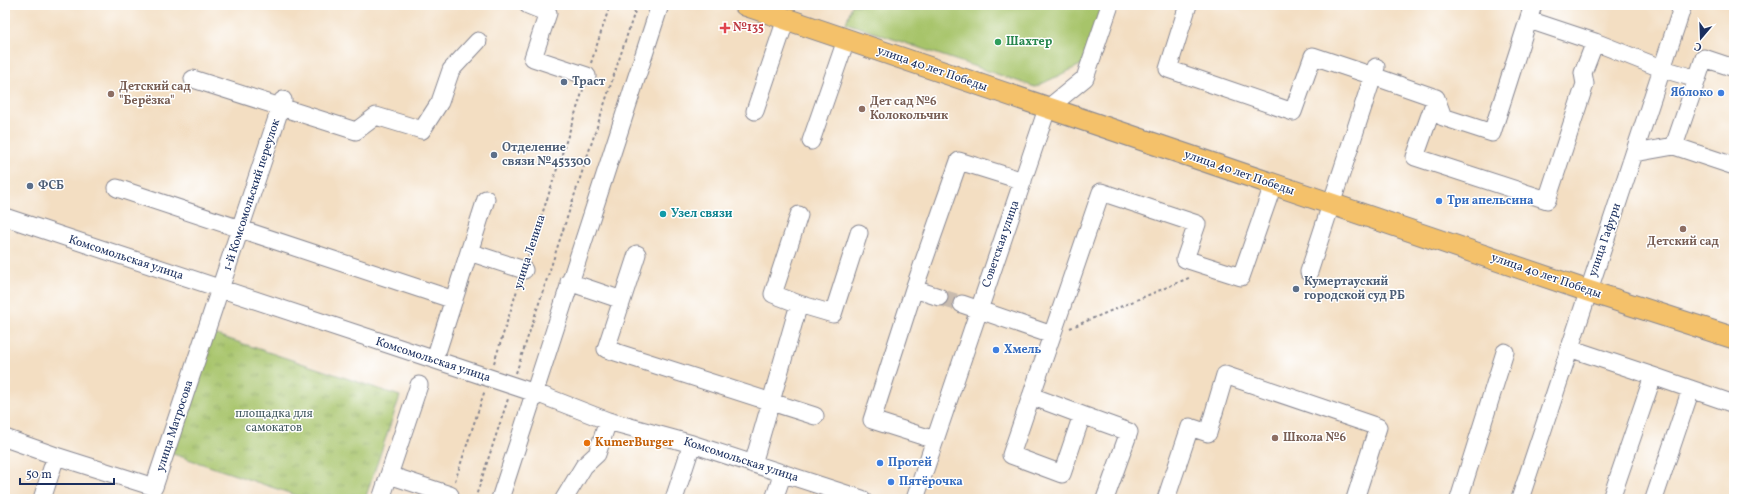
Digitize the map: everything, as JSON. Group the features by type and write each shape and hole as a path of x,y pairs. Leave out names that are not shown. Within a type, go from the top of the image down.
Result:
{"main road":[{"name":"улица 40 лет Победы","path":"745,5 1047,109 1588,291 1734,338"}],"street":[{"path":"528,5 548,13 533,58 587,76"},
{"path":"501,499 533,393 660,5"},
{"path":"1047,109 1085,78 1110,5"},
{"path":"1188,5 1168,69 1294,112 1313,56 1375,72 1436,98 1443,118 1492,133 1531,12 1595,42 1663,69 1697,79"},
{"name":"улица Гафури","path":"1520,499 1683,5"},
{"path":"755,111 786,19"},
{"path":"811,141 846,40"},
{"path":"193,79 282,104 356,131 376,116 422,130 440,102 451,70 478,41"},
{"path":"1436,98 1415,157 1547,200 1585,84 1583,73 1595,42"},
{"path":"1674,146 1704,58 1734,68"},
{"path":"1309,272 1375,72"},
{"name":"1-й Комсомольский переулок","path":"221,289 282,104"},
{"name":"Советская улица","path":"915,499 1047,109"},
{"path":"1635,153 1674,146 1734,166"},
{"path":"935,440 872,420 914,289 959,161 1023,182"},
{"path":"1082,415 1062,474 1011,455 1101,192 1196,224 1185,259 1241,277 1273,184"},
{"path":"117,188 454,300"},
{"path":"438,349 486,198"},
{"path":"799,215 773,294 799,304 833,314 859,233"},
{"name":"Комсомольская улица","path":"5,217 533,393 608,421 692,444 862,499"},
{"path":"469,252 524,270"},
{"path":"638,254 606,349 815,416"},
{"path":"569,282 622,300"},
{"name":"улица Матросова","path":"5,438 154,487 221,289"},
{"path":"914,289 939,297"},
{"path":"753,464 799,304"},
{"path":"962,304 1052,335"},
{"path":"1569,348 1734,404"},
{"path":"1459,499 1506,352"},
{"path":"1166,499 1190,427 1208,433 1225,375 1378,427 1355,499"},
{"path":"1611,499 1653,376"},
{"path":"381,499 419,385"},
{"path":"1654,499 1691,389"},
{"path":"1032,396 1129,432 1105,499"},
{"path":"564,499 584,466 597,454 608,421"},
{"path":"674,499 692,444"},
{"path":"42,499 56,456"},
{"path":"774,499 783,473"},
{"path":"389,474 450,495"}],"path":[{"name":"улица Ленина","path":"450,495 610,5"},
{"path":"475,499 637,5"},
{"path":"1052,335 1213,268"}],"green space":[{"name":"Шахтер","path":"852,5 1106,5 1087,62 1035,87 846,23"},
{"name":"площадка для самокатов","path":"211,333 400,396 365,499 307,499 170,453"}],"tunnel":[{"path":"939,297 962,304"}],"place":[{"name":"№135","path":"725,28"},
{"name":"Шахтер","path":"998,42"},
{"name":"Траст","path":"564,82"},
{"name":"Яблоко","path":"1721,93"},
{"name":"Детский сад \"Берёзка\"","path":"111,94"},
{"name":"Дет сад №6 Колокольчик","path":"862,109"},
{"name":"Отделение связи №453300","path":"494,155"},
{"name":"ФСБ","path":"30,186"},
{"name":"Три апельсина","path":"1439,201"},
{"name":"Узел связи","path":"663,214"},
{"name":"Детский сад","path":"1683,229"},
{"name":"Кумертауский городской суд РБ","path":"1296,289"},
{"name":"Хмель","path":"996,350"},
{"name":"Школа №6","path":"1275,438"},
{"name":"KumerBurger","path":"587,443"},
{"name":"Протей","path":"880,463"},
{"name":"Пятёрочка","path":"891,482"}]}
